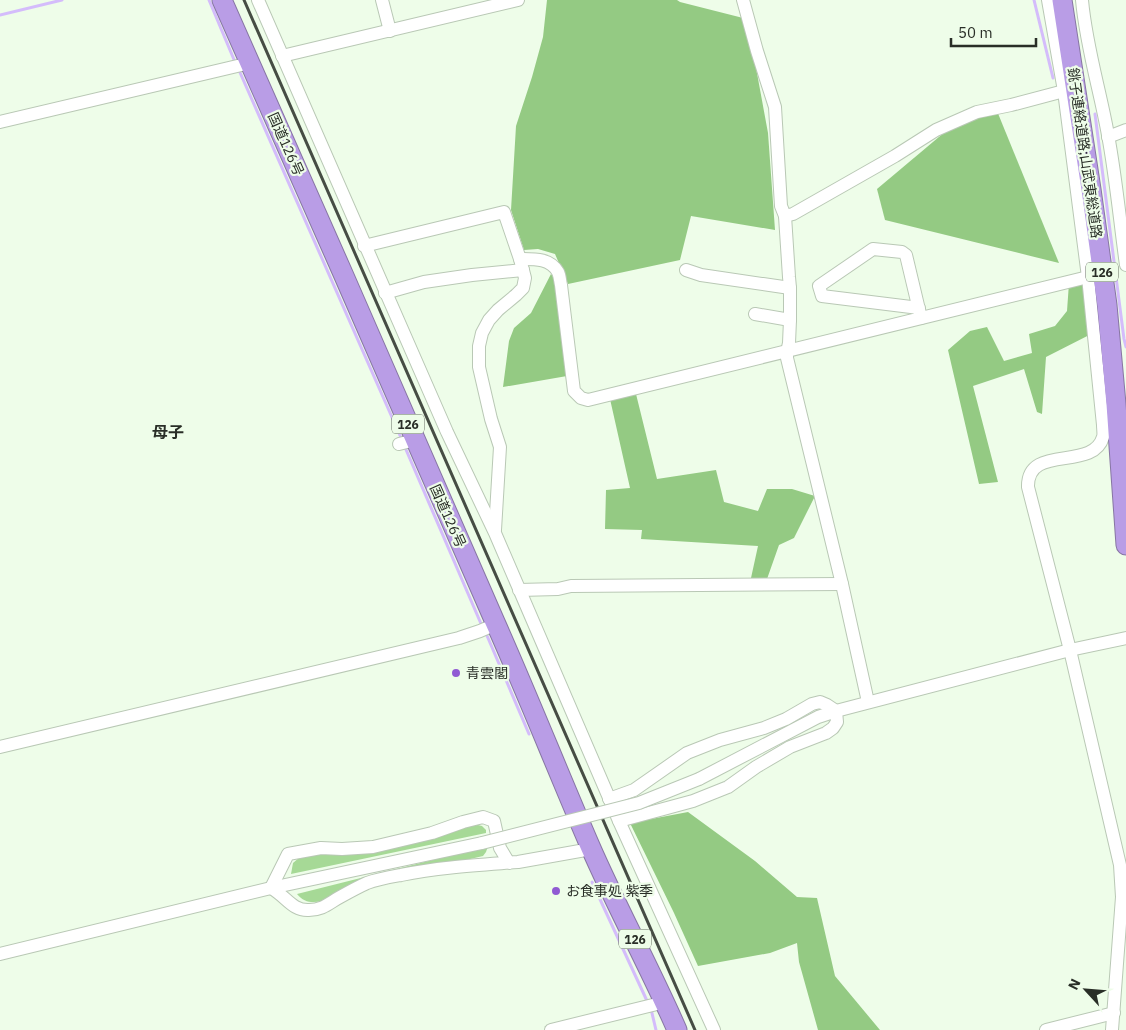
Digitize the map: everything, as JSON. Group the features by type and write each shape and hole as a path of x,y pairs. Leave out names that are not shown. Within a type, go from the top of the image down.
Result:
{"highway":[{"name":"国道126号","path":"222,0 241,65 334,250 406,442 488,628 576,814 654,1005 677,1030"},
{"name":"銚子連絡道路;山武東総道路","path":"1062,0 1107,305 1126,545"}],"street":[{"path":"258,0 364,246 447,432 495,533 618,821 714,1030"},
{"path":"382,0 390,30"},
{"path":"282,56 518,0"},
{"path":"744,0 757,51 775,106 781,206 785,216 790,288 787,358 842,584 868,702"},
{"path":"1048,0 1064,91 1088,277 1103,437 1098,447 1090,453 1038,464 1028,479 1028,488 1070,650 1120,865 1122,897 1112,1030"},
{"path":"1082,0 1089,50 1108,137 1126,265"},
{"path":"0,122 241,65"},
{"path":"785,216 793,214 944,126 977,112 1011,106 1064,91"},
{"path":"1108,137 1126,130"},
{"path":"364,246 504,212 525,278 523,288 489,320 478,346 478,367 500,448 495,533"},
{"path":"873,248 902,252 906,255 920,313 822,296 819,286 873,248"},
{"path":"385,293 424,282 472,275 542,260 558,272 574,391 581,398 588,400 787,352 920,313 1088,277"},
{"path":"686,270 701,275 790,288"},
{"path":"755,314 790,320"},
{"path":"519,590 558,589 571,586 842,584"},
{"path":"0,747 450,640 488,628"},
{"path":"0,954 272,888 482,843 639,803 699,779 818,717 836,710 1070,650 1126,638"},
{"path":"576,814 634,790 687,753 720,740 764,728 786,719 812,704 820,702 836,710"},
{"path":"618,821 693,801 728,787 756,767 790,747 826,733 837,722 836,710"},
{"path":"272,888 288,854 321,848 342,849 372,846 432,833 483,817 494,821 500,848 509,862"},
{"path":"272,888 280,892 296,909 309,910 323,908 340,897 367,884 386,878 443,868 509,862 591,849"},
{"path":"551,1030 654,1005"},
{"path":"1046,1030 1114,1013"}],"green space":[{"path":"547,0 677,0 747,19 768,133 775,230 691,216 680,260 568,284 555,254 538,249 524,250 511,210 516,126 543,37"},
{"path":"977,105 997,111 1059,263 885,220 877,189"},
{"path":"551,274 557,283 567,376 503,387 509,341 514,328 531,313"},
{"path":"1099,278 1103,328 1046,357 1042,414 1037,412 1024,369 973,386 998,482 979,484 948,350 970,331 987,327 1004,361 1032,353 1029,334 1055,326 1067,311 1069,283"},
{"path":"636,394 657,479 716,470 724,502 758,511 767,489 792,489 815,496 794,538 779,545 767,579 751,578 758,546 641,539 642,530 605,529 606,490 630,488 610,399"},
{"path":"688,812 755,861 797,897 817,898 835,976 880,1030 818,1030 799,962 797,943 770,953 698,966 630,823"},
{"path":"474,824 482,826 486,833 291,874 293,863 300,857"},
{"path":"488,846 483,856 322,901 309,902 297,894"}],"waterway":[{"path":"0,15 62,0"},
{"path":"209,0 235,62"},
{"path":"1034,0 1053,78"},
{"path":"238,68 402,440"},
{"path":"1095,114 1126,347"},
{"path":"404,445 482,626"},
{"path":"485,631 529,734"},
{"path":"592,882 648,1003"},
{"path":"651,1009 656,1030"}],"railway":[{"path":"244,0 695,1030"}],"place":[{"name":"青雲閣","path":"456,673"},
{"name":"お食事処 紫季","path":"556,891"}],"district":[{"name":"母子","path":"168,432"}]}
